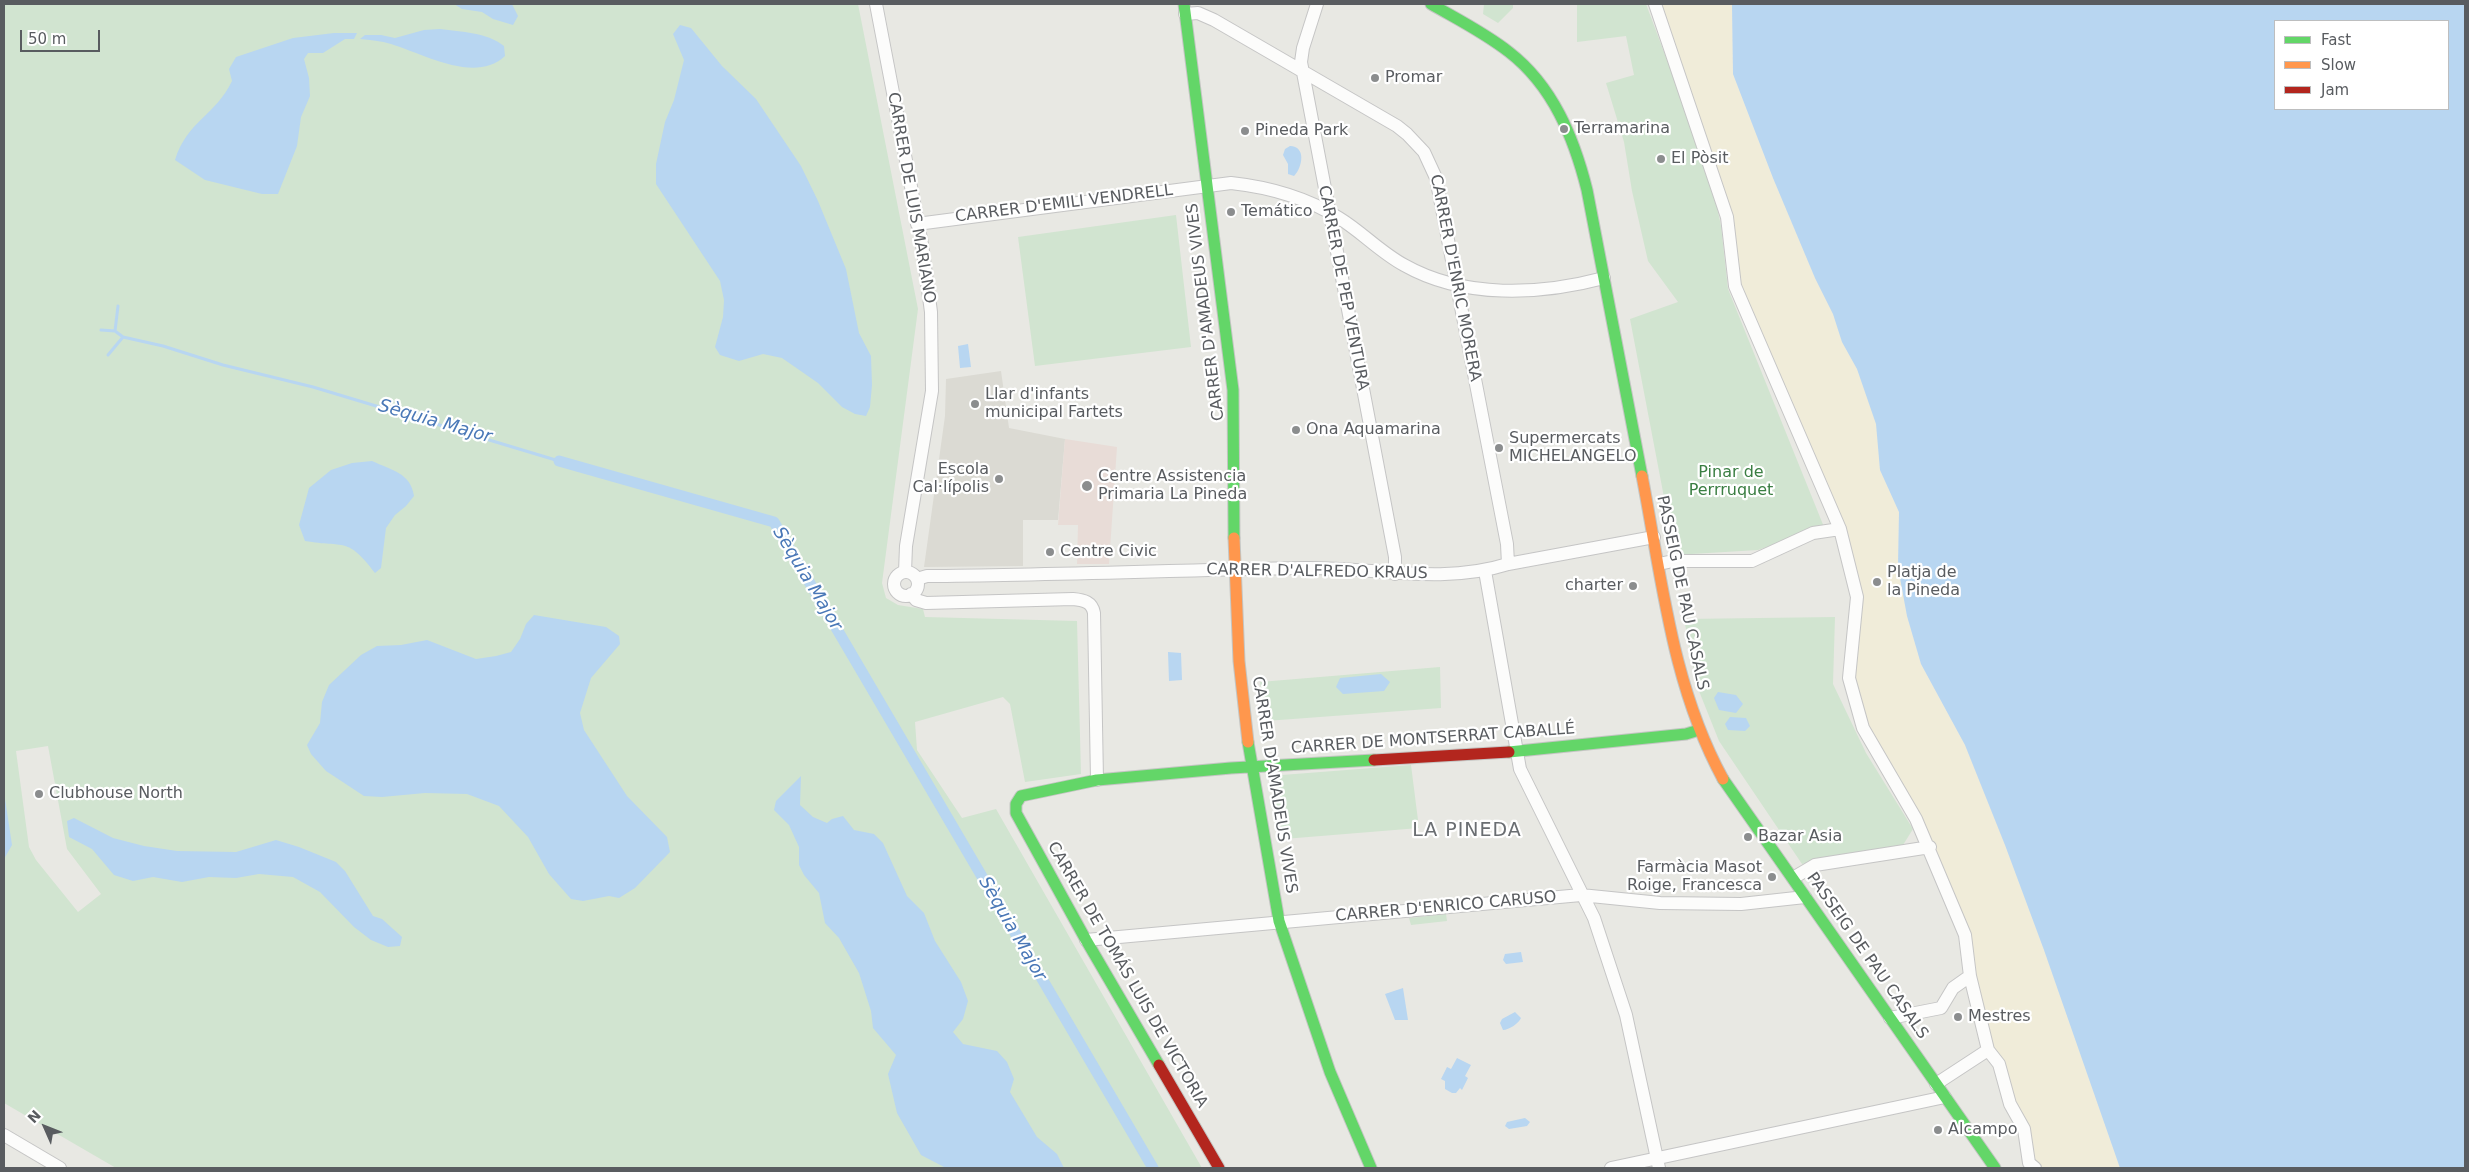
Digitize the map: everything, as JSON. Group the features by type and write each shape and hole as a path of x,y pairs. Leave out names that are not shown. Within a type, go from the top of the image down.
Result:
{"street":[{"name":"CARRER DE LUIS MARIANO","path":"876,4 922,244 930,304 932,391 906,546 904,572"},
{"name":"CARRER DE PEP VENTURA","path":"1317,4 1301,53 1302,71 1395,557 1395,574"},
{"name":"PASSEIG DE PAU CASALS","path":"1431,4 1488,37 1514,56 1532,73 1550,98 1574,143 1582,167 1680,672 1708,752 1724,780 1995,1168"},
{"path":"1655,4 1727,217 1735,286 1840,529 1857,596 1849,678 1863,728 1916,819 1930,847 1965,935 1970,976 1988,1050 1998,1064 2010,1104 2024,1129 2029,1163 2035,1168"},
{"name":"CARRER D'ENRIC MORERA","path":"1184,9 1207,16 1403,130 1424,152 1436,178 1507,544 1508,564"},
{"name":"CARRER D'AMADEUS VIVES","path":"1184,9 1233,390 1235,427 1234,570 1239,661 1252,767 1279,921 1330,1072 1372,1168"},
{"name":"CARRER D'EMILI VENDRELL","path":"917,224 1231,183 1266,189 1293,197 1329,213 1404,265 1458,286 1488,290 1523,290 1570,285 1604,278"},
{"path":"1659,564 1673,561 1752,560 1813,533 1840,529"},
{"name":"CARRER D'ALFREDO KRAUS","path":"917,579 927,576 1330,568 1395,574 1485,571 1508,564 1654,536"},
{"path":"1485,571 1520,769 1594,918 1626,1015 1658,1164"},
{"path":"904,572 912,574 917,579 917,587 911,594 902,595 895,586 898,576 904,572"},
{"path":"911,594 916,600 926,603 1074,599 1089,603 1094,613 1097,780"},
{"name":"CARRER DE MONTSERRAT CABALLÉ","path":"1020,796 1029,792 1097,780 1252,767 1516,752 1686,734 1699,730"},
{"name":"CARRER DE TOMÁS LUIS DE VICTORIA","path":"1020,796 1016,804 1016,813 1086,940 1220,1168"},
{"path":"1792,878 1815,865 1930,847"},
{"name":"CARRER D'ENRICO CARUSO","path":"1086,940 1581,895 1660,903 1741,904 1805,897"},
{"path":"1890,1018 1941,1008 1953,988 1970,976"},
{"path":"1936,1084 1988,1050"},
{"path":"1611,1168 1658,1164 1945,1097"},
{"path":"4,1135 60,1168"}],"shaded area":[{"name":"Escola Cal·lípolis","path":"1001,371 1009,428 1065,439 1058,520 1023,520 1023,566 924,567 945,416 946,379"},
{"name":"Centre Assistencia Primaria La Pineda","path":"1065,439 1117,447 1109,564 1077,564 1078,525 1058,525"}],"green space":[{"path":"4,4 858,4 918,309 882,583 886,598 898,605 923,609 925,617 1077,621 1081,774 1025,782 1010,704 1003,697 915,722 917,750 962,818 996,809 1202,1168 116,1168 4,1103","holes":["48,746 67,849 101,894 78,912 36,860 29,847 16,751"]},
{"path":"1484,4 1513,4 1513,8 1498,23 1483,14"},
{"name":"Pinar de Perrruquet","path":"1577,4 1646,4 1711,178 1721,226 1728,289 1824,527 1758,550 1675,555 1630,319 1678,302 1648,261 1632,191 1624,142 1606,83 1634,75 1626,36 1577,42"},
{"path":"1176,215 1191,347 1035,366 1018,237"},
{"path":"1835,617 1833,684 1866,753 1913,829 1903,845 1802,864 1719,741 1697,686 1684,619"},
{"path":"1440,667 1441,708 1266,721 1260,682"},
{"path":"1411,765 1419,828 1284,839 1269,776"},
{"path":"1446,914 1447,921 1411,925 1409,918"}],"sand":[{"name":"Platja de la Pineda","path":"1655,4 1732,4 1733,74 1773,178 1815,278 1833,314 1842,342 1857,369 1877,424 1880,470 1899,512 1898,567 1907,616 1921,664 1965,745 2005,845 2044,950 2120,1168 2035,1168 2024,1129 1988,1050 1965,935 1930,847 1876,752 1849,678 1857,597 1840,529 1735,286 1727,217"}],"water":[{"path":"454,4 512,4 518,16 513,25 493,19 482,12 462,9"},
{"path":"1732,4 2465,4 2465,1168 2120,1168 2044,950 2005,845 1965,745 1921,664 1907,616 1898,567 1899,512 1880,470 1876,424 1857,369 1842,342 1833,314 1815,278 1773,178 1733,74"},
{"path":"680,25 691,28 722,66 756,99 801,166 818,201 846,269 859,333 871,356 872,385 870,407 866,416 855,414 842,407 818,383 782,358 763,354 739,361 720,355 715,347 723,317 724,300 720,281 656,184 656,164 665,122 674,100 684,60 673,34"},
{"path":"440,29 474,33 490,38 504,46 505,56 493,64 479,67 464,67 434,60 387,43 360,39 365,35 381,35 395,38 424,30"},
{"path":"334,33 357,33 354,39 345,39 323,53 308,53 304,59 309,78 310,96 301,117 297,146 278,194 262,194 205,180 175,160 187,136 225,93 232,81 229,69 236,57 293,38"},
{"path":"1290,146 1299,149 1301,153 1301,163 1294,176 1288,174 1288,164 1283,155 1285,149"},
{"path":"968,344 971,367 960,368 958,346"},
{"path":"372,461 404,477 409,482 414,496 395,515 386,528 381,568 375,573 366,561 351,548 337,544 305,541 299,525 309,488 331,470 352,463"},
{"path":"534,615 606,627 619,636 620,644 591,678 580,713 584,730 627,796 667,837 670,852 635,888 619,898 609,896 583,901 571,899 549,874 528,837 499,806 467,794 425,793 382,797 364,796 326,771 311,754 307,745 320,723 322,702 329,685 361,655 377,646 401,645 427,640 476,659 496,656 511,652 520,639 526,624"},
{"path":"1168,652 1181,653 1182,680 1169,681"},
{"path":"1381,674 1390,682 1384,691 1343,694 1336,687 1340,678"},
{"path":"1718,692 1736,695 1743,704 1736,713 1719,710 1714,698"},
{"path":"1730,717 1746,718 1750,726 1745,731 1728,730 1725,724"},
{"path":"801,776 800,805 813,817 827,823 832,819 843,816 854,830 874,834 883,843 907,896 924,913 935,941 961,982 968,1001 963,1019 953,1032 963,1044 997,1051 1007,1062 1014,1079 1010,1092 1037,1137 1057,1154 1064,1168 946,1168 921,1155 897,1113 888,1074 896,1055 873,1028 871,1011 859,973 839,938 825,923 819,893 804,875 799,865 799,847 789,825 774,810 776,801"},
{"path":"4,792 12,845 4,859"},
{"path":"74,818 113,838 144,846 177,851 236,852 276,840 299,847 336,862 345,871 373,916 382,919 402,937 400,946 388,947 371,940 354,927 320,892 293,877 259,874 236,878 209,877 182,882 153,877 133,881 114,875 92,849 69,837 67,821"},
{"path":"1521,952 1523,962 1506,964 1503,960 1505,954"},
{"path":"1403,988 1408,1020 1395,1020 1385,994"},
{"path":"1515,1012 1521,1018 1520,1020 1511,1028 1503,1030 1500,1023 1502,1019"},
{"path":"1457,1058 1471,1065 1465,1076 1468,1078 1462,1090 1460,1088 1456,1093 1452,1093 1445,1089 1445,1081 1441,1079 1447,1067 1451,1069"},
{"path":"1525,1118 1530,1122 1527,1126 1509,1129 1505,1126 1507,1122"}],"waterway":[{"name":"Sèquia Major","path":"118,306 115,331 123,337 163,346 223,365 313,387 559,461"},
{"name":"Sèquia Major","path":"101,330 115,331"},
{"name":"Sèquia Major","path":"108,355 123,337"},
{"name":"Sèquia Major","path":"559,461 774,522 1153,1168"}],"traffic: fast":[{"path":"1184,4 1233,390 1234,538"},
{"path":"1431,4 1471,26 1509,52 1538,81 1560,114 1576,151 1587,190 1642,476"},
{"path":"1509,752 1686,734 1699,730"},
{"path":"1248,742 1279,921 1330,1072 1371,1168"},
{"path":"1159,1065 1086,940 1016,813 1016,804 1021,796 1097,780 1231,768 1374,760"},
{"path":"1723,779 1995,1168"}],"traffic: slow":[{"path":"1642,476 1663,593 1680,669 1706,744 1723,779"},
{"path":"1234,538 1239,661 1248,742"}],"traffic: jam":[{"path":"1374,760 1509,752"},
{"path":"1159,1065 1219,1168"}],"place":[{"name":"Promar","path":"1375,78"},
{"name":"Terramarina","path":"1564,129"},
{"name":"Pineda Park","path":"1245,131"},
{"name":"El Pòsit","path":"1661,159"},
{"name":"Temático","path":"1231,212"},
{"name":"Llar d'infants municipal Fartets","path":"975,404"},
{"name":"Ona Aquamarina","path":"1296,430"},
{"name":"Supermercats MICHELANGELO","path":"1499,448"},
{"name":"Escola Cal·lípolis","path":"999,479"},
{"name":"Centre Assistencia Primaria La Pineda","path":"1087,486"},
{"name":"Centre Civic","path":"1050,552"},
{"name":"Platja de la Pineda","path":"1877,582"},
{"name":"charter","path":"1633,586"},
{"name":"Clubhouse North","path":"39,794"},
{"name":"Bazar Asia","path":"1748,837"},
{"name":"Farmàcia Masot Roige, Francesca","path":"1772,877"},
{"name":"Mestres","path":"1958,1017"},
{"name":"Alcampo","path":"1938,1130"}],"district":[{"name":"LA PINEDA","path":"1467,831"}]}
